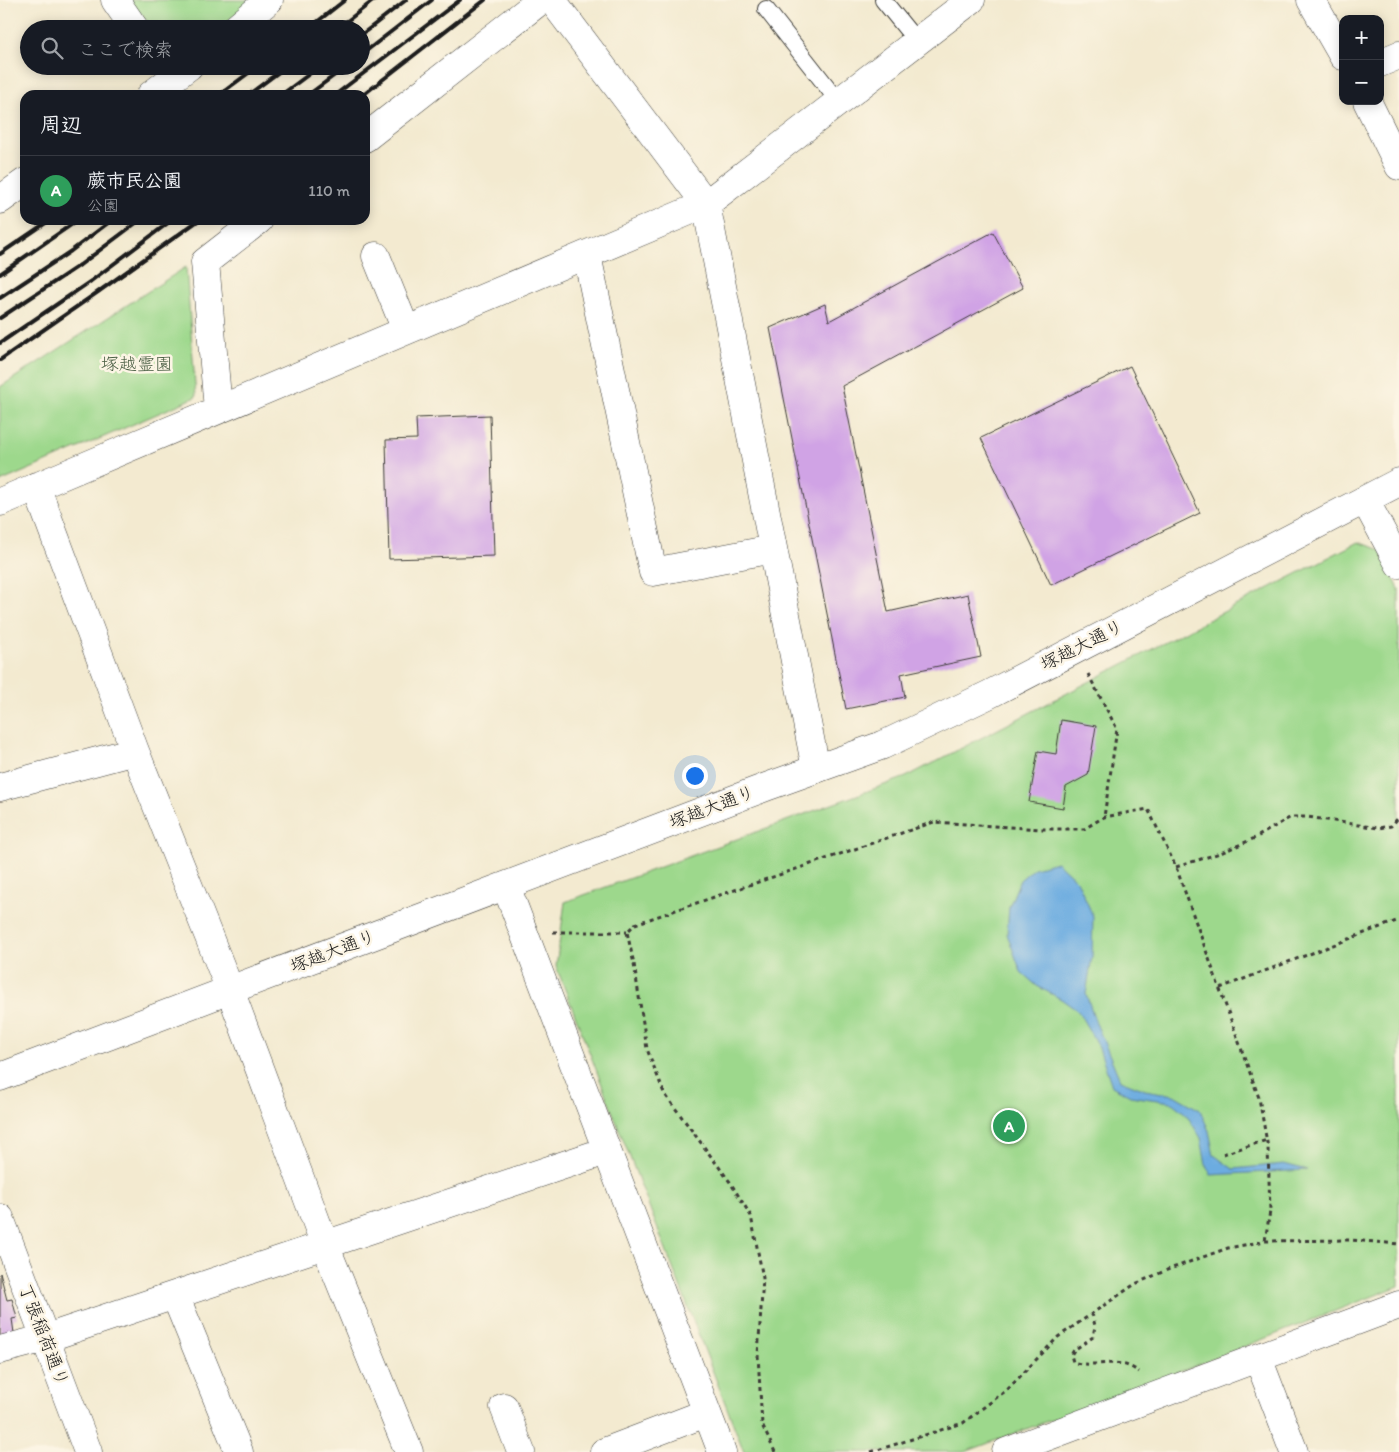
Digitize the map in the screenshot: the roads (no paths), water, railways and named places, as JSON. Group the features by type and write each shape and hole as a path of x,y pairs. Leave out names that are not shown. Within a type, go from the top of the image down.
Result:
{"street":[{"path":"115,0 128,20"},
{"path":"245,20 269,0"},
{"path":"370,134 541,0"},
{"path":"552,0 706,204 816,769"},
{"path":"1311,0 1339,49"},
{"path":"0,502 706,204 917,42 965,2"},
{"path":"1384,61 1399,55"},
{"path":"1368,105 1399,166"},
{"path":"0,200 20,186"},
{"path":"218,410 205,262 253,225"},
{"path":"587,255 652,572 773,549"},
{"path":"376,256 406,330"},
{"name":"塚越大通り","path":"0,1077 883,745 988,695 1399,482"},
{"path":"36,486 135,751 230,990 325,1245 409,1452"},
{"path":"1365,500 1399,564"},
{"path":"0,787 135,751"},
{"path":"506,886 722,1452"},
{"path":"0,1350 46,1338 606,1151"},
{"name":"丁張稲荷通り","path":"0,1218 88,1452"},
{"path":"176,1295 239,1452"},
{"path":"1006,1452 1049,1444 1258,1358 1399,1305"},
{"path":"1258,1358 1294,1452"},
{"path":"504,1407 521,1452"},
{"path":"604,1452 706,1414"}],"lane":[{"path":"883,0 917,42"},
{"path":"766,9 839,102"}],"water":[{"path":"1057,862 1078,882 1093,916 1092,957 1086,994 1120,1080 1145,1090 1174,1095 1200,1110 1209,1131 1214,1155 1233,1169 1284,1164 1307,1170 1211,1175 1206,1165 1201,1138 1186,1114 1171,1102 1130,1096 1112,1086 1099,1048 1078,1011 1037,986 1021,972 1007,934 1009,907 1020,880 1034,868"}],"railway":[{"path":"319,20 345,0"},
{"path":"348,20 374,0"},
{"path":"370,28 406,0"},
{"path":"370,48 432,0"},
{"path":"370,68 460,0"},
{"path":"369,90 485,0"},
{"path":"226,90 246,75"},
{"path":"255,90 275,75"},
{"path":"288,90 308,75"},
{"path":"315,90 335,75"},
{"path":"342,90 361,75"},
{"path":"0,254 43,225"},
{"path":"0,274 71,225"},
{"path":"0,298 71,251 105,225"},
{"path":"0,318 80,265 133,225"},
{"path":"0,343 91,281 165,225"},
{"path":"0,360 192,225"}],"place":[{"name":"蕨市民公園","path":"1009,1126"}],"park label":[{"name":"塚越霊園","path":"137,364"}]}
